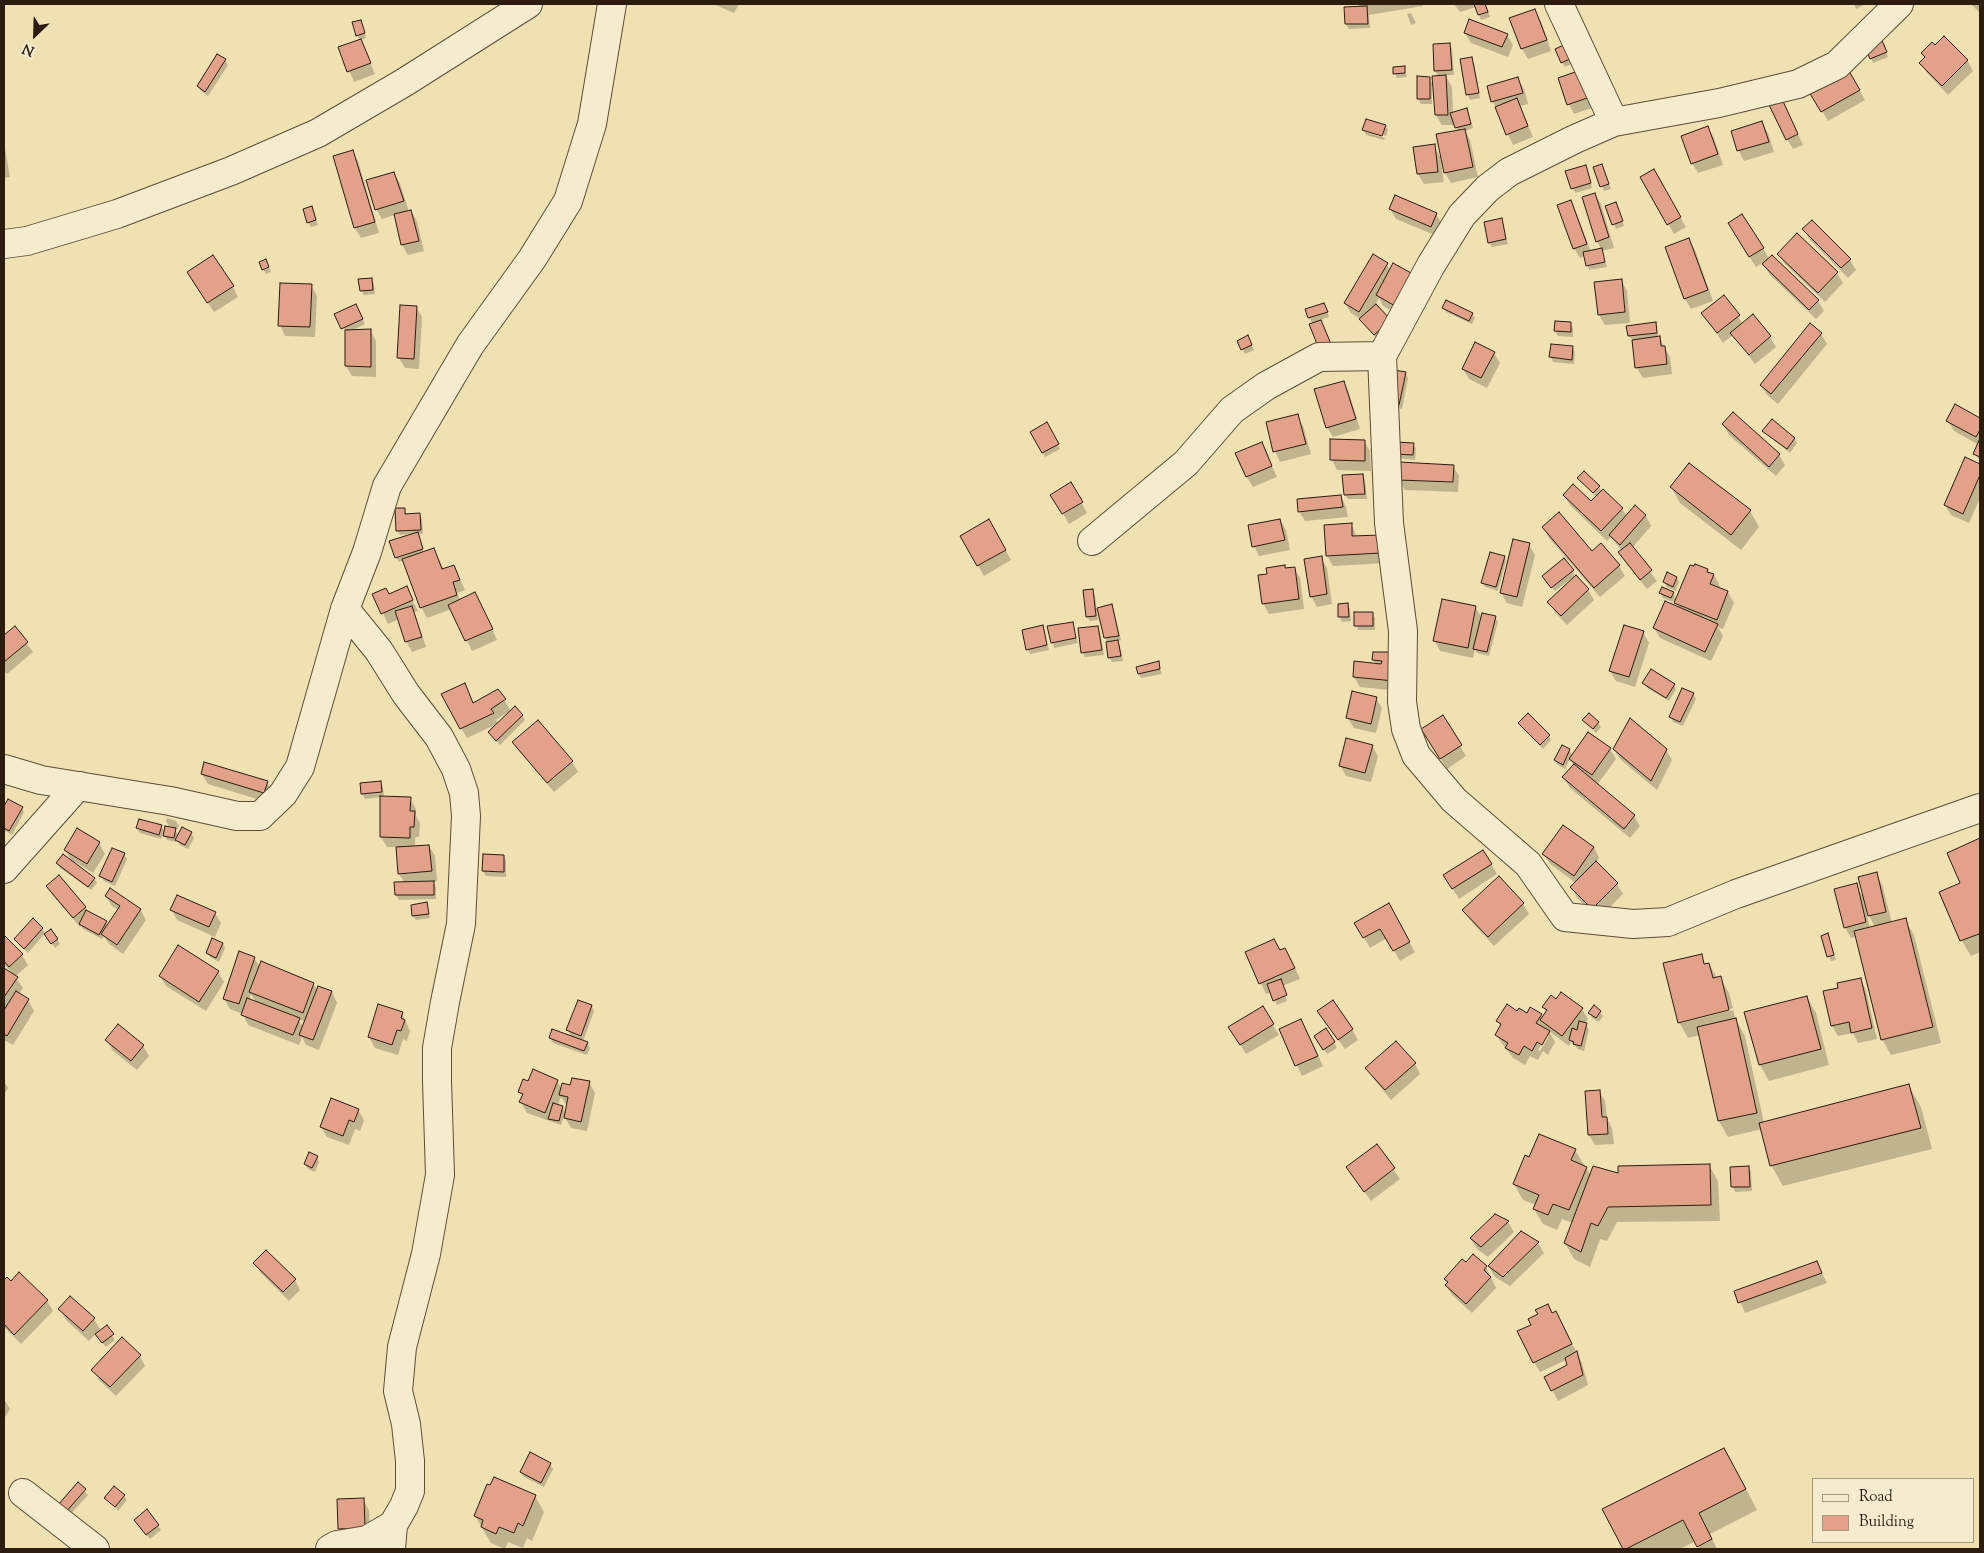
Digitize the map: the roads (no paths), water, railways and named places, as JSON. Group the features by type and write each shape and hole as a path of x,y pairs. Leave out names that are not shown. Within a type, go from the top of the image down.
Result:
{"street":[{"path":"4,244 27,241 116,214 230,171 318,133 404,82 528,4"},
{"path":"4,769 40,780 170,801 237,816 260,816 283,794 300,767 345,609 367,552 387,486 470,345 532,259 568,201 592,124 612,4"},
{"path":"1559,4 1614,122"},
{"path":"1899,4 1837,65 1798,84 1719,103 1614,122 1509,172 1488,188 1462,214 1431,265 1382,356 1389,523 1404,631 1402,702 1406,729 1416,754 1454,800 1528,864 1565,917 1633,924 1668,922 1736,894 1980,808"},
{"path":"1092,541 1186,464 1232,410 1266,386 1319,357 1382,356"},
{"path":"330,1549 337,1545 392,1537 410,1490 410,1461 406,1424 398,1391 402,1347 426,1254 440,1175 436,1081 438,1048 445,1002 461,924 466,816 464,793 456,769 438,737 406,694 379,651 345,609"},
{"path":"4,869 76,788 80,786"},
{"path":"23,1494 95,1549"}]}
